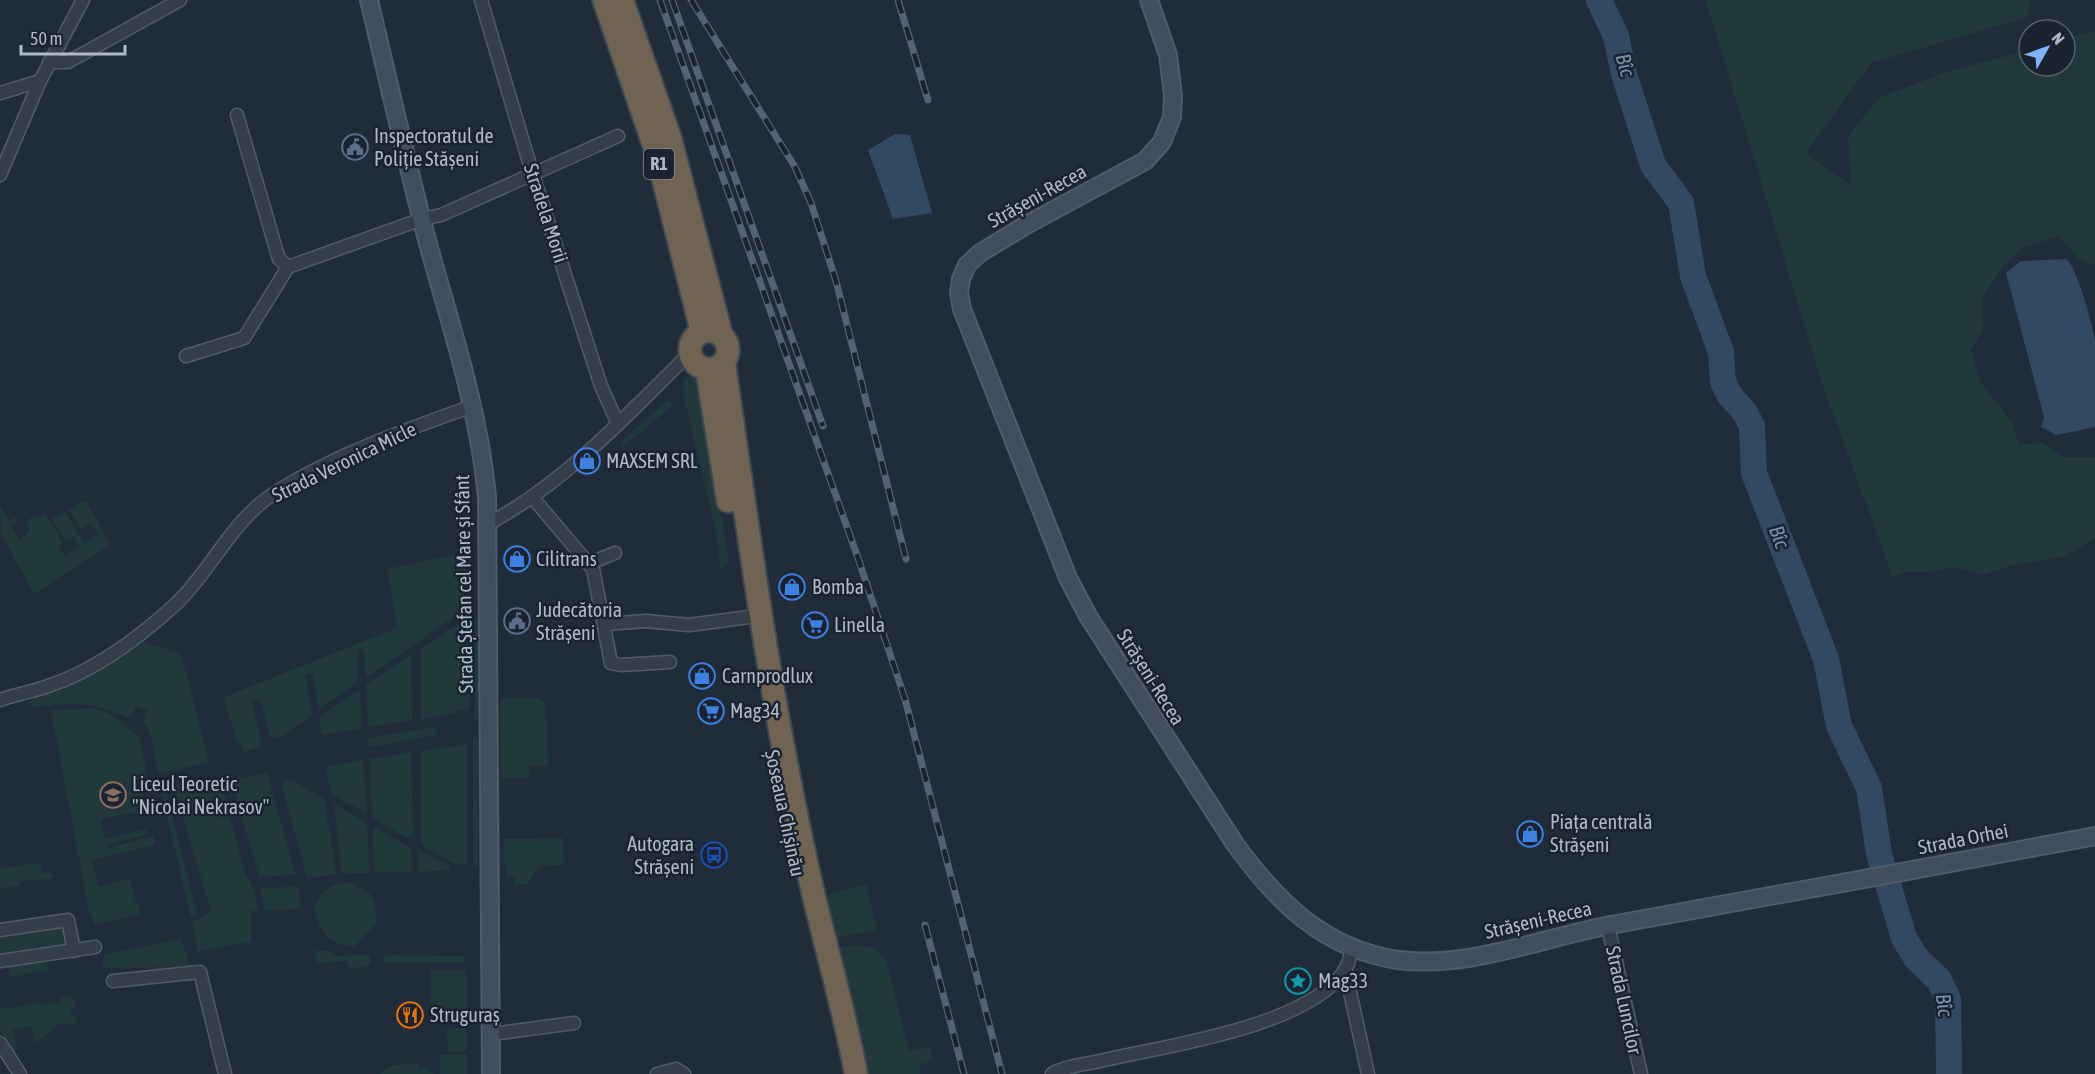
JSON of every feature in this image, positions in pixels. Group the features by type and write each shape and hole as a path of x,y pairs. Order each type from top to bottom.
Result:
{"highway":[{"name":"R1","path":"604,0 657,154 711,333"},
{"name":"R1","path":"622,0 670,138 708,285 711,333"},
{"path":"711,333 728,345 728,357 716,366 696,364 690,353 692,340 711,333"},
{"path":"716,366 775,707 806,863 847,1026 854,1074"},
{"name":"Șoseaua Chișinău","path":"716,366 748,617 796,868 837,1034 854,1074"}],"main road":[{"name":"Strada Ștefan cel Mare și Sfânt","path":"369,0 422,219 473,406 484,459 487,497 491,1074"},
{"name":"Strășeni-Recea","path":"1149,0 1168,55 1173,95 1172,117 1162,142 1145,161 1028,224 980,253 967,265 961,279 959,293 962,309 1068,578 1088,616 1160,732 1255,872 1288,908 1332,940 1352,948 1399,960 1434,963 1608,926 1839,883"},
{"name":"Strada Orhei","path":"1839,883 2095,836"}],"street":[{"path":"0,175 49,62 83,0"},
{"path":"49,62 68,62 180,0"},
{"name":"Stradela Morii","path":"481,0 532,172 601,386 618,424"},
{"path":"0,93 40,81"},
{"path":"237,115 279,259 288,267"},
{"path":"186,356 244,338 288,267 422,219 441,215 532,172 618,136"},
{"path":"486,525 532,497 618,424 690,353"},
{"name":"Strada Veronica Micle","path":"0,700 49,686 92,666 132,640 178,602 247,514 273,494 324,467 410,428 473,406"},
{"path":"532,497 588,564 596,577 611,663 621,665 670,662"},
{"path":"588,564 615,554"},
{"path":"605,624 646,621 689,625 748,617"},
{"path":"0,930 68,920 74,951"},
{"name":"Strada Luncilor","path":"1608,926 1641,1074"},
{"path":"0,961 95,947"},
{"path":"1352,948 1346,969 1368,1074"},
{"path":"1052,1073 1228,1031 1277,1016 1309,1002 1346,969"},
{"path":"113,981 200,972 225,1074"},
{"path":"492,1034 574,1023"},
{"path":"0,1043 3,1055 20,1074"},
{"path":"657,1074 676,1069 684,1074"}],"green space":[{"path":"1706,0 2029,0 2028,17 2017,18 2017,20 1871,63 1806,153 1851,186 1848,136 1879,98 1946,72 2017,53 2017,78 2077,78 2077,35 2095,31 2095,265 2079,259 2059,236 2024,247 2004,265 1982,298 1983,329 1971,350 1981,383 2012,422 2019,444 2043,443 2063,457 2095,457 2095,538 2066,556 2013,565 1984,575 1956,567 1930,572 1905,572 1893,577 1823,386"},
{"path":"689,377 698,381 728,557 728,563 720,569 718,540 684,396 683,379"},
{"path":"668,400 673,405 623,447 620,442"},
{"path":"86,500 110,545 34,594 1,533 0,505 9,521 17,517 18,520 11,525 19,540 30,530 26,521 36,515 38,518 45,513 63,543 58,546 65,556 80,546 73,537 66,541 52,519 65,512 84,543 99,534 95,527 92,528 89,524 81,529 69,510"},
{"path":"468,552 469,611 458,614 366,678 364,649 358,650 358,682 319,709 313,674 305,675 312,715 283,736 271,738 261,701 252,701 262,746 245,752 241,743 237,743 224,697 397,628 387,569"},
{"path":"469,617 469,711 458,710 457,713 423,719 421,717 421,649"},
{"path":"475,618 479,618 478,719 474,719"},
{"path":"144,642 181,654 209,762 158,774 151,735 143,721 147,710 136,706 132,716 128,718 91,705 59,704 31,707 29,702 44,693"},
{"path":"411,655 412,720 368,727 366,685"},
{"path":"357,691 360,692 362,729 322,735 319,718"},
{"path":"501,698 539,698 545,703 548,766 530,766 529,778 501,778"},
{"path":"94,708 111,714 136,735 139,735 147,775 139,777 146,805 142,806 143,811 101,819 104,839 146,829 147,834 107,845 108,848 153,836 156,845 92,860 98,886 129,879 140,914 95,925 89,911 51,710"},
{"path":"436,727 437,735 369,747 368,738"},
{"path":"478,736 478,865 473,867 473,740"},
{"path":"467,744 466,866 452,863 421,844 421,751"},
{"path":"411,752 413,837 408,838 372,818 370,759"},
{"path":"363,760 367,813 331,794 326,766"},
{"path":"267,773 294,875 259,877 233,785 236,779"},
{"path":"214,778 216,786 222,785 245,873 254,890 258,910 251,911 251,942 198,951 192,923 211,911 173,785"},
{"path":"291,779 324,799 336,872 334,875 307,878 281,782"},
{"path":"165,788 197,913 191,918 161,789"},
{"path":"334,804 367,823 369,873 342,874"},
{"path":"373,826 411,848 412,872 375,872"},
{"path":"563,838 564,865 539,866 528,884 515,885 515,877 507,877 507,864 503,864 504,839"},
{"path":"417,851 450,866 449,870 419,872"},
{"path":"40,863 42,873 49,872 55,879 20,881 20,886 0,889 0,868"},
{"path":"350,882 369,893 374,900 377,923 355,946 338,943 327,936 319,924 314,907 328,888"},
{"path":"866,884 877,930 837,937 824,896"},
{"path":"298,886 301,909 265,911 261,889"},
{"path":"62,925 66,947 0,956 0,936"},
{"path":"181,939 190,967 105,968 101,965 105,954"},
{"path":"857,945 875,948 886,959 909,1050 929,1047 932,1061 921,1064 920,1074 866,1074 838,947"},
{"path":"314,951 329,951 337,956 369,954 371,961 368,966 350,969 346,961 318,963"},
{"path":"386,955 464,956 465,963 382,963"},
{"path":"46,959 49,972 10,977 8,965"},
{"path":"430,970 466,970 466,1020 431,1019"},
{"path":"73,996 75,1009 70,1010 71,1017 76,1016 77,1023 59,1024 36,1043 31,1026 13,1030 17,1049 12,1050 0,1029 0,1008 8,1007 9,1009 37,1002 39,1005 61,1002 61,997"},
{"path":"447,1028 466,1028 467,1051 448,1052"},
{"path":"466,1054 467,1074 440,1074 440,1055"},
{"path":"418,1064 419,1068 425,1068 434,1074 380,1074 393,1065"}],"water":[{"path":"895,134 910,135 932,213 893,219 868,150"},
{"path":"2067,259 2080,286 2095,342 2095,427 2057,435 2041,427 2044,417 2006,273 2021,261"}],"waterway":[{"name":"Bîc","path":"1599,0 1616,36 1624,74 1653,165 1681,203 1693,276 1721,352 1723,382 1730,396 1744,411 1752,426 1754,473 1826,659 1839,726 1869,788 1879,854 1904,938 1916,958 1939,980 1948,999 1949,1074"}],"railway":[{"path":"660,0 858,558 905,699 1002,1074"},
{"path":"672,0 823,426"},
{"path":"691,0 795,167 811,203 836,281 906,559"},
{"path":"898,0 928,100"},
{"path":"925,925 964,1074"}],"place":[{"name":"Inspectoratul de Poliție Stășeni","path":"355,147"},
{"name":"MAXSEM SRL","path":"587,461"},
{"name":"Cilitrans","path":"517,559"},
{"name":"Bomba","path":"792,587"},
{"name":"Judecătoria Strășeni","path":"517,621"},
{"name":"Linella","path":"815,625"},
{"name":"Carnprodlux","path":"702,676"},
{"name":"Mag34","path":"711,711"},
{"name":"Liceul Teoretic \"Nicolai Nekrasov\"","path":"113,795"},
{"name":"Piața centrală Strășeni","path":"1530,834"},
{"name":"Autogara Strășeni","path":"714,855"},
{"name":"Mag33","path":"1298,981"},
{"name":"Struguraș","path":"410,1015"}]}
